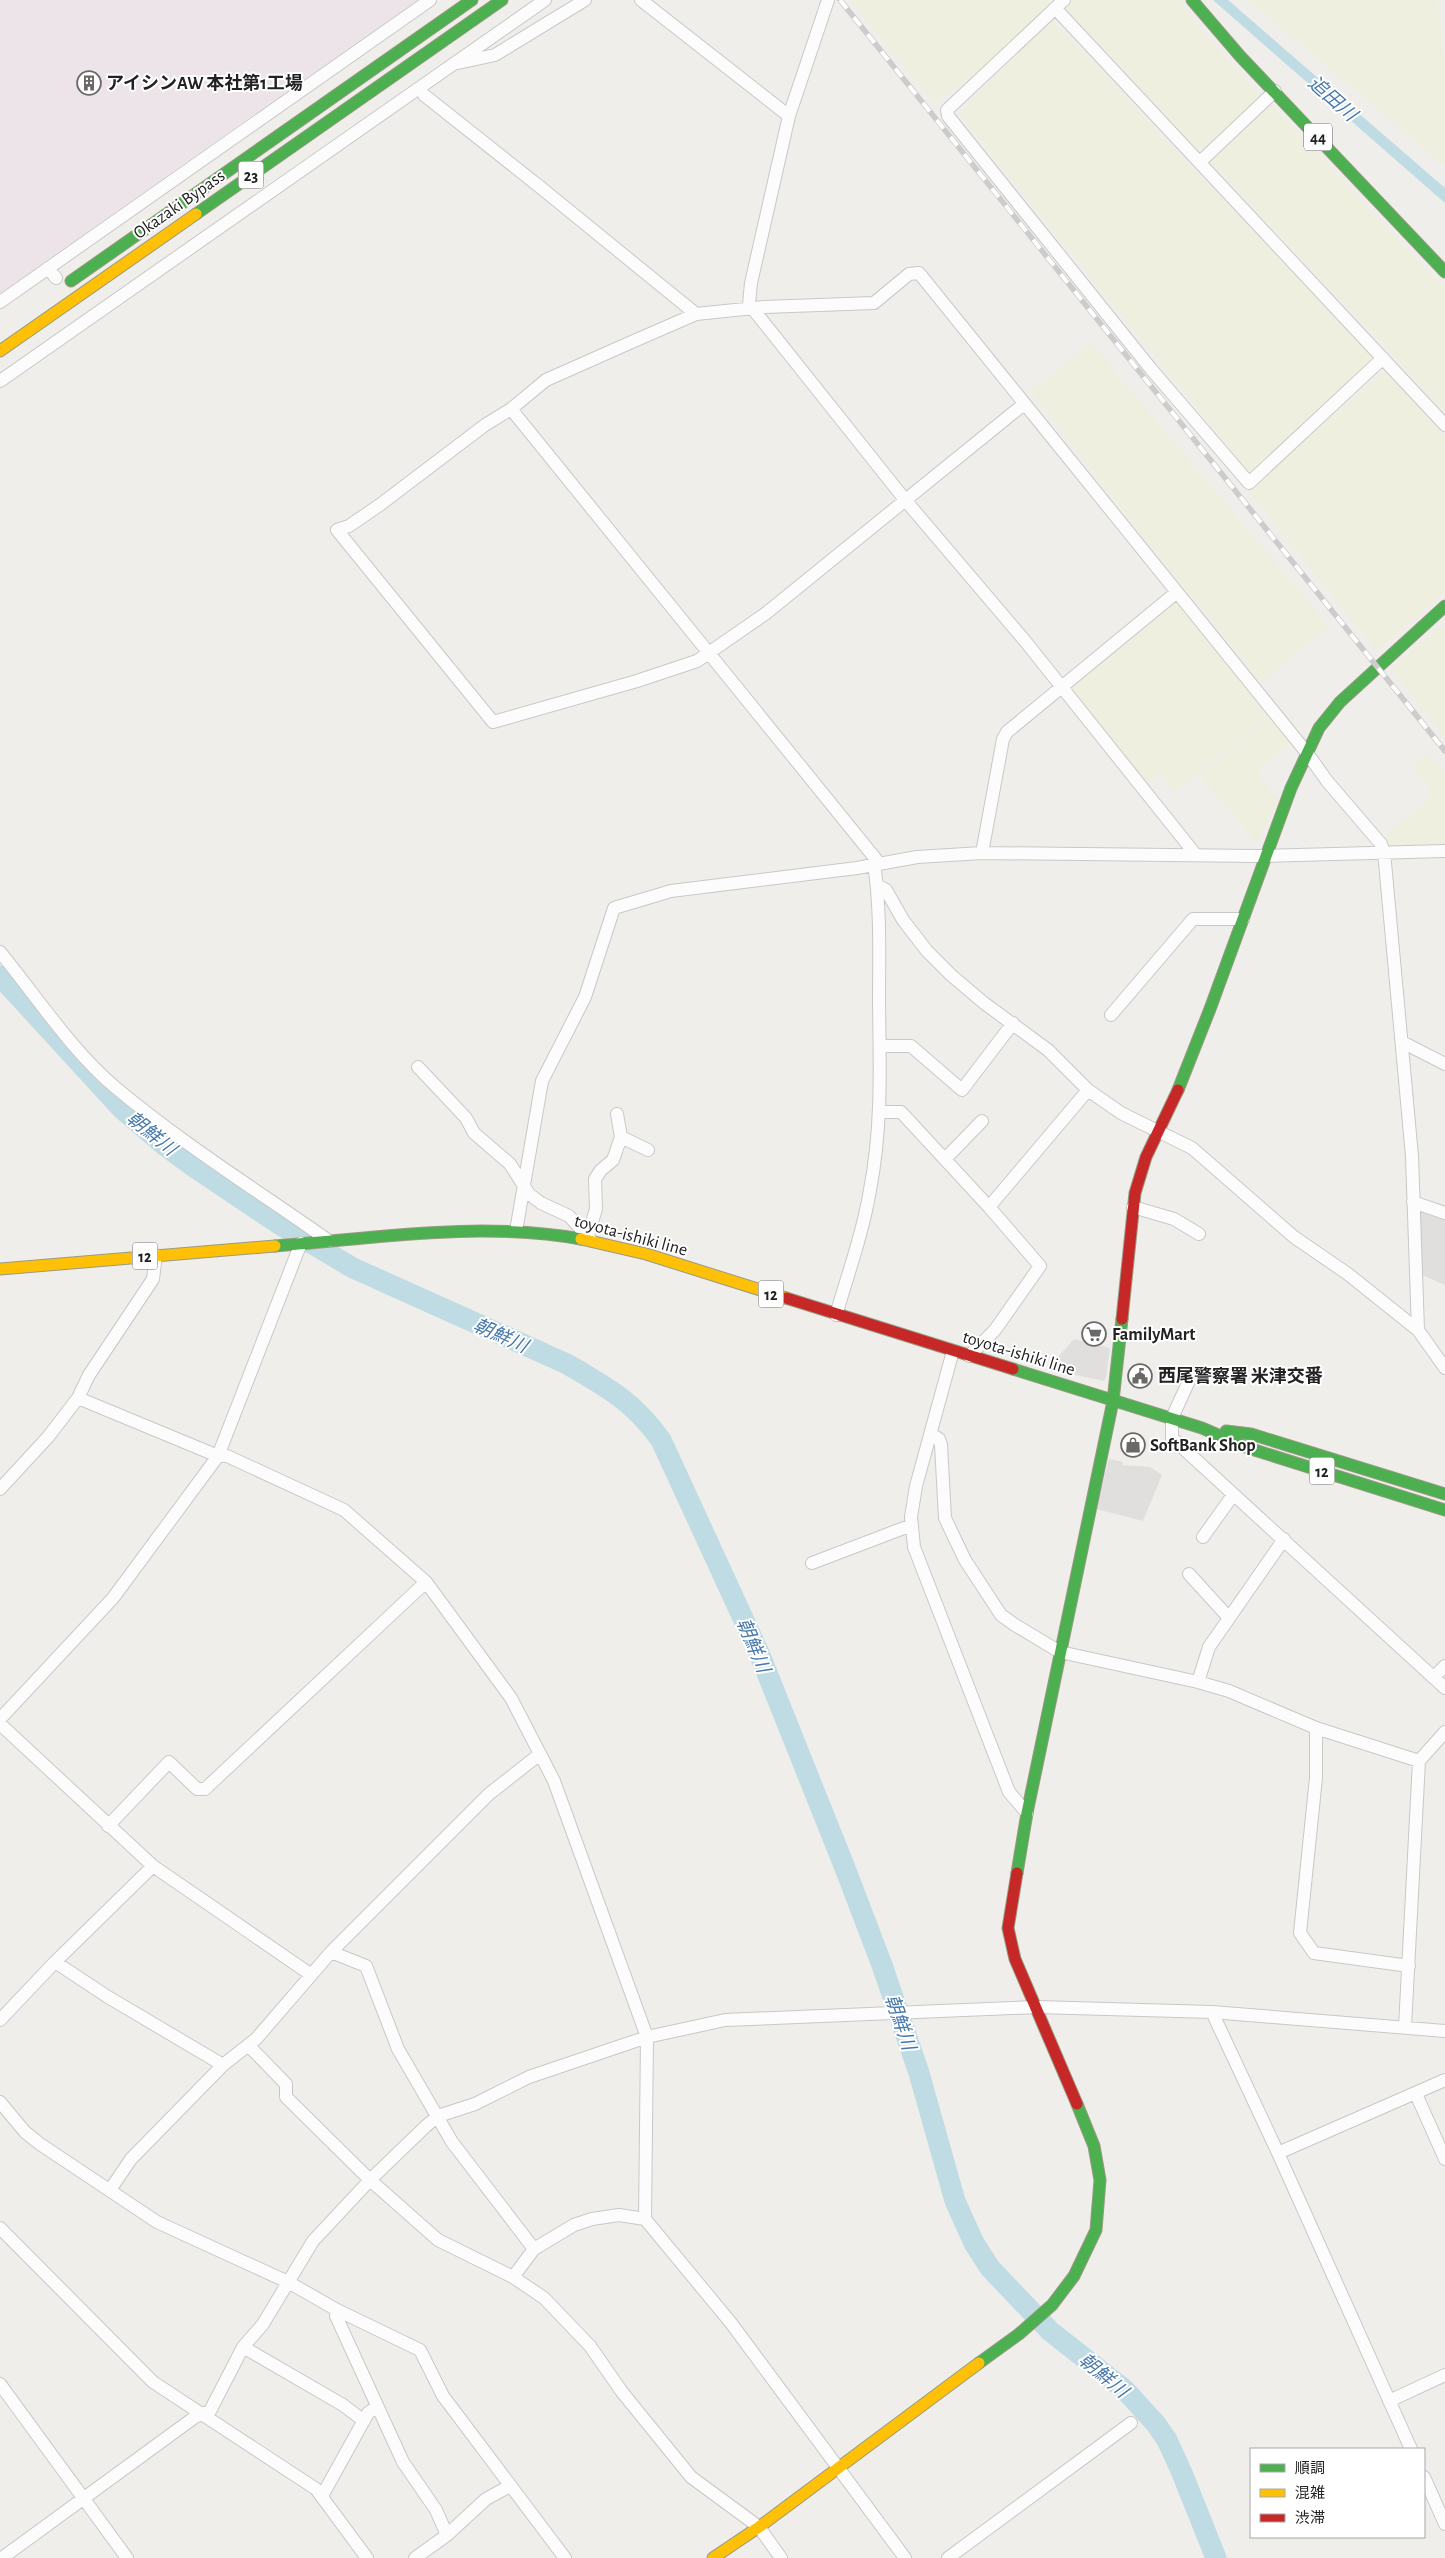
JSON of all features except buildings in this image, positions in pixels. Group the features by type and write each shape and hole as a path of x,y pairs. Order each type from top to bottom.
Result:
{"main road":[{"name":"Okazaki Bypass","path":"54,279 472,0"},
{"name":"44","path":"1192,0 1240,56 1445,272"},
{"name":"Okazaki Bypass","path":"0,351 429,52 507,3"},
{"path":"713,2558 759,2527 1019,2334 1052,2305 1074,2276 1096,2230 1100,2180 1094,2146 1037,2006 1014,1959 1008,1928 1027,1813 1113,1401 1133,1207 1141,1170 1188,1066 1291,788 1320,728 1340,702 1442,614"},
{"name":"toyota-ishiki line","path":"0,1269 458,1230 516,1231 590,1238 1172,1418 1202,1428 1248,1448 1445,1510"},
{"name":"toyota-ishiki line","path":"1202,1428 1251,1434 1445,1494"}],"street":[{"path":"0,302 54,279 338,71 430,0"},
{"path":"0,382 368,114 454,64 545,0"},
{"path":"454,64 495,55 585,0"},
{"path":"641,0 789,116"},
{"path":"828,0 789,116 751,283 749,302 751,308 906,501 1025,641 1060,688 1196,855"},
{"path":"1383,358 1249,483 1151,369 948,116 947,110 1060,4 1200,162 1383,358 1445,425"},
{"path":"1200,162 1275,92"},
{"path":"424,96 540,186 696,314"},
{"path":"1024,404 765,614 707,654 684,666 637,681 493,722 337,530 350,526 381,504 485,425 511,409 546,380 696,314 751,308 874,303 909,274 919,273 1307,753 1327,781 1381,844 1384,852 1410,1136 1418,1330"},
{"path":"76,307 86,321"},
{"path":"511,409 877,863 880,1112 870,1193 836,1315"},
{"path":"982,853 1003,739 1007,732 1177,592"},
{"path":"516,1231 522,1186 542,1081 585,997 614,908 671,891 917,857 982,853 1267,855 1445,851"},
{"path":"877,885 886,890 903,920 927,951 984,1003 1048,1050 1088,1090 1121,1112 1192,1148 1294,1237 1348,1274 1418,1330 1445,1368"},
{"path":"1111,1015 1193,918 1243,919"},
{"path":"0,952 66,1034 116,1087 202,1153 327,1242"},
{"path":"880,1046 911,1046 962,1090 1013,1023"},
{"path":"1402,1042 1445,1064"},
{"path":"418,1067 466,1118 474,1133 510,1164 522,1186 529,1194 541,1203 569,1216 590,1238"},
{"path":"989,1207 1088,1090"},
{"path":"880,1112 901,1112 989,1207 1040,1266 995,1330 969,1356"},
{"path":"590,1238 596,1209 595,1179 601,1170 613,1160 621,1137 617,1114"},
{"path":"945,1159 982,1121"},
{"path":"621,1137 648,1150"},
{"path":"1413,1202 1445,1214"},
{"path":"1133,1207 1174,1219 1200,1234"},
{"path":"0,1719 113,1598 218,1456 296,1244"},
{"path":"0,1489 48,1437 78,1398 89,1375 153,1279 156,1255"},
{"path":"953,1351 916,1486 912,1525 914,1547 1009,1792 1027,1813"},
{"path":"1193,1372 1172,1418 1172,1438 1445,1688"},
{"path":"78,1398 218,1456 227,1456 344,1510 426,1582 511,1698 554,1781 647,2037 644,2219 731,2323 905,2558"},
{"path":"931,1434 939,1439 941,1445 945,1518 965,1560 1001,1615 1060,1652 1198,1682 1229,1691 1316,1728 1419,1761"},
{"path":"1203,1537 1233,1495"},
{"path":"812,1563 912,1525"},
{"path":"1198,1682 1209,1646 1284,1539"},
{"path":"1189,1574 1228,1618"},
{"path":"108,1826 169,1762 197,1789 205,1789 426,1582"},
{"path":"1434,1677 1445,1666"},
{"path":"0,1724 153,1866 310,1974"},
{"path":"1316,1728 1316,1778 1300,1932 1314,1953 1409,1966"},
{"path":"1406,2027 1419,1761 1445,1732"},
{"path":"110,2190 131,2159 223,2065 248,2045 331,1952 489,1794 540,1754"},
{"path":"0,2020 55,1962 153,1866"},
{"path":"331,1952 366,1966 398,2049 452,2142 534,2249"},
{"path":"55,1962 108,1997 223,2065"},
{"path":"2,2558 200,2415 210,2411 243,2347 264,2324 313,2241 370,2180 438,2116 476,2104 529,2077 647,2037 725,2020 1037,2006 1212,2012 1445,2031"},
{"path":"1212,2012 1278,2153 1411,2448"},
{"path":"248,2045 286,2084 286,2097 370,2180 438,2240 513,2277 544,2298 590,2346 622,2392 692,2477 759,2527 781,2558"},
{"path":"1278,2153 1445,2080"},
{"path":"1416,2094 1445,2159"},
{"path":"0,2102 25,2132 40,2144 157,2222 288,2282 337,2310 423,2353 443,2396 565,2558"},
{"path":"513,2277 534,2249 558,2233 592,2219 619,2215 644,2219"},
{"path":"0,2228 153,2382 200,2415 316,2489 367,2558"},
{"path":"337,2310 336,2316 376,2407 403,2462 436,2510 447,2535"},
{"path":"243,2347 343,2405 364,2421"},
{"path":"1389,2400 1445,2375"},
{"path":"0,2384 127,2558"},
{"path":"322,2496 371,2409 376,2407"},
{"path":"948,2558 1131,2423"},
{"path":"1425,2480 1445,2524"},
{"path":"415,2558 447,2535 486,2499 510,2486"}],"shaded area":[{"path":"0,0 417,0 0,293"},
{"path":"1417,1209 1445,1219 1445,1285 1420,1274"},
{"path":"1074,1339 1110,1348 1104,1381 1052,1370 1050,1366"},
{"path":"1109,1459 1123,1462 1122,1465 1150,1467 1162,1475 1143,1521 1096,1509"}],"green space":[{"path":"850,0 1054,0 976,74 933,102"},
{"path":"1075,0 1180,0 1199,28 1261,97 1199,151 1066,8"},
{"path":"1248,0 1438,0 1445,61 1445,166"},
{"path":"1052,20 1373,358 1249,472 958,113"},
{"path":"1272,105 1445,289 1445,411 1210,161"},
{"path":"1091,343 1328,626 1262,683 1137,529 1031,391"},
{"path":"1384,371 1445,435 1445,592 1377,651 1248,491"},
{"path":"1176,603 1268,715 1175,792 1159,774 1143,785 1069,691"},
{"path":"1441,624 1445,629 1445,737 1392,669"},
{"path":"1269,716 1290,742 1258,773 1279,801 1257,843 1200,775"},
{"path":"1426,753 1445,770 1445,845 1391,848 1383,838 1433,794 1411,766"}],"water":[{"name":"追田川","path":"1213,0 1228,0 1445,188 1445,203"}],"waterway":[{"name":"朝鮮川","path":"0,976 121,1108 164,1145 194,1167 279,1224 353,1268 567,1364 595,1380 630,1405 641,1415 661,1440 759,1653 845,1868 882,1965 919,2073 955,2201 974,2243 990,2268 1050,2331 1125,2390 1156,2424 1167,2440 1182,2473 1216,2558"}],"railway":[{"path":"840,0 1445,751"}],"traffic: fast":[{"path":"71,281 472,0"},
{"path":"196,214 502,0"},
{"path":"1192,0 1240,56 1445,272"},
{"path":"1178,1090 1210,1009 1291,788 1319,728 1340,702 1445,606"},
{"path":"275,1246 466,1231 505,1231 581,1239"},
{"path":"1017,1873 1027,1813 1113,1401 1122,1319"},
{"path":"1013,1369 1202,1428 1248,1448 1445,1510"},
{"path":"1226,1431 1251,1434 1445,1494"},
{"path":"979,2363 1019,2334 1052,2305 1074,2276 1096,2230 1100,2180 1094,2146 1077,2104"}],"traffic: slow":[{"path":"0,351 196,214"},
{"path":"581,1239 646,1254 786,1298"},
{"path":"0,1269 275,1246"},
{"path":"713,2558 759,2527 979,2363"}],"traffic: jam":[{"path":"1122,1319 1135,1193 1146,1157 1178,1090"},
{"path":"786,1298 1013,1369"},
{"path":"1017,1873 1008,1928 1015,1959 1077,2104"}],"place":[{"name":"アイシンAW 本社第1工場","path":"89,83"},
{"name":"FamilyMart","path":"1094,1334"},
{"name":"西尾警察署 米津交番","path":"1140,1376"},
{"name":"SoftBank Shop","path":"1133,1445"}]}
